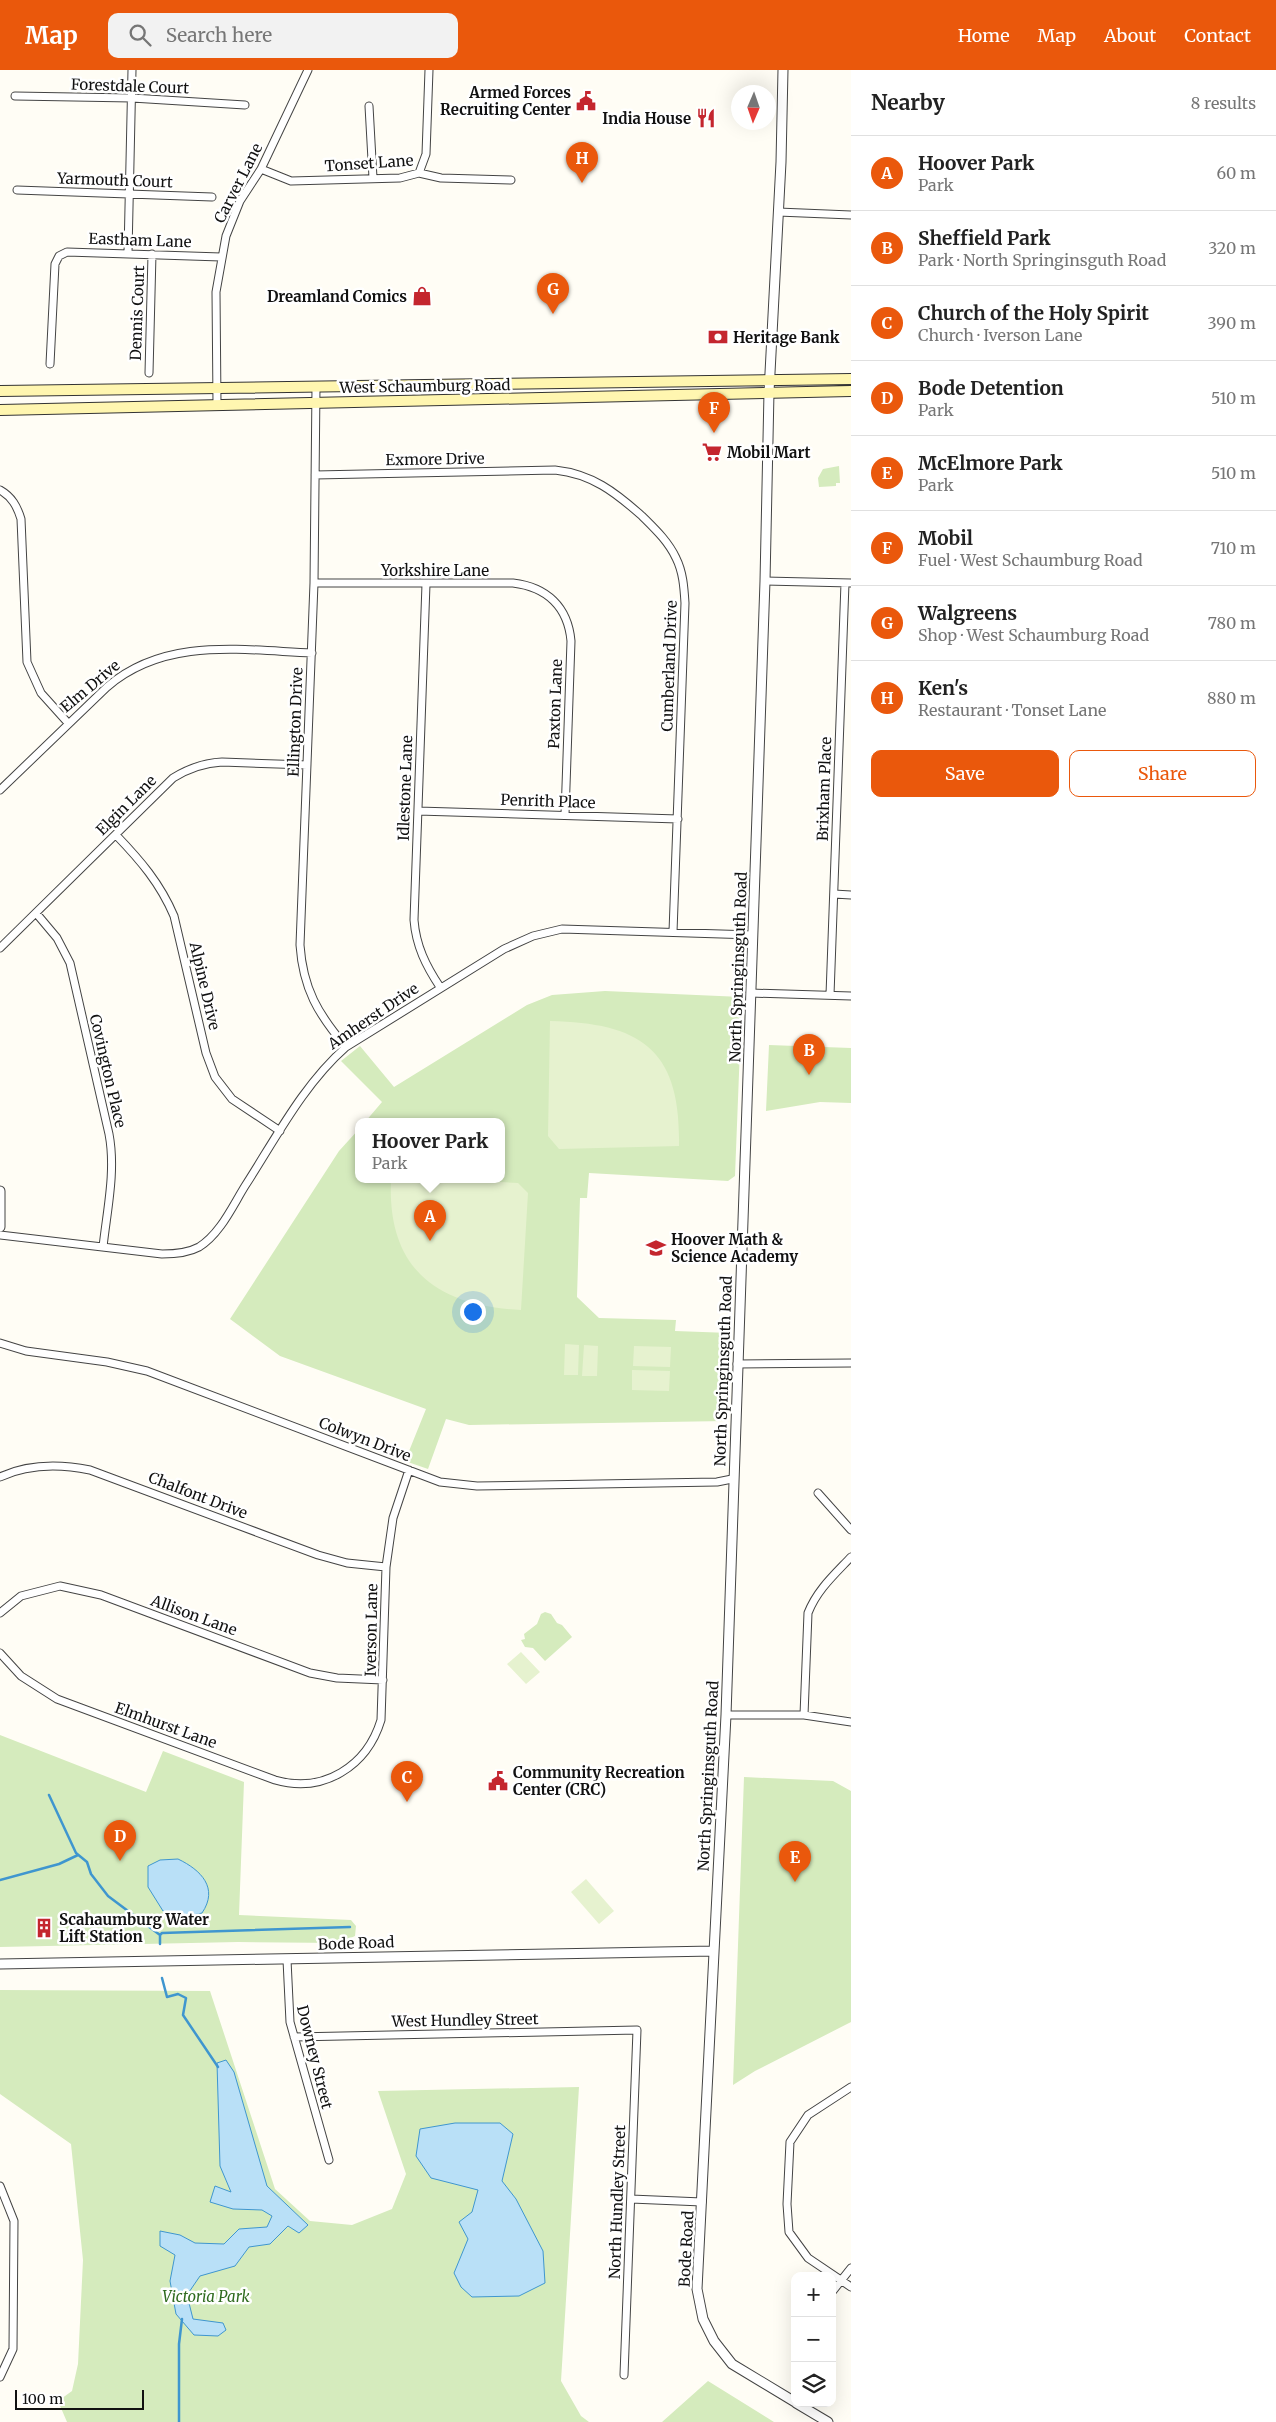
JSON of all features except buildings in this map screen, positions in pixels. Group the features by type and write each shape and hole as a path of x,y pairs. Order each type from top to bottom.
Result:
{"main road":[{"name":"West Schaumburg Road","path":"0,391 851,379"},
{"name":"West Schaumburg Road","path":"0,410 851,391"}],"street":[{"path":"128,253 132,70"},
{"name":"Carver Lane","path":"217,404 215,319 221,257 226,236 240,202 261,169 308,70"},
{"path":"419,173 426,154 428,70"},
{"name":"North Springinsguth Road","path":"702,2202 726,1715 732,1479 752,993 769,392 783,70"},
{"name":"Forestdale Court","path":"15,96 132,98 244,104"},
{"path":"368,106 373,178"},
{"name":"Tonset Lane","path":"261,169 291,181 400,178 419,173 441,178 511,180"},
{"name":"Yarmouth Court","path":"17,190 212,197"},
{"path":"778,212 851,215"},
{"name":"Eastham Lane","path":"50,364 55,264 59,256 67,252 221,257"},
{"name":"Dennis Court","path":"149,373 152,254"},
{"name":"Ellington Drive","path":"316,386 314,583 300,936 301,961 304,979 317,1010 346,1047"},
{"name":"Exmore Drive","path":"315,475 555,470"},
{"name":"Cumberland Drive","path":"555,470 573,472 590,478 619,495 660,533 669,546 680,569 685,603 673,932"},
{"path":"0,490 8,495 17,506 23,533 27,662 41,693 68,723"},
{"path":"765,581 848,583"},
{"name":"Yorkshire Lane","path":"314,583 513,583 528,585 542,590 552,598"},
{"name":"Brixham Place","path":"830,995 848,583"},
{"name":"Idlestone Lane","path":"426,584 415,934 423,960 440,987"},
{"name":"Paxton Lane","path":"552,598 567,618 571,641 565,815"},
{"name":"Elm Drive","path":"0,790 118,677 160,657 211,649 312,653"},
{"name":"Elgin Lane","path":"0,948 173,778 197,766 222,762 307,765"},
{"name":"Penrith Place","path":"418,811 678,819"},
{"name":"Alpine Drive","path":"116,835 153,876 174,916 206,1053 215,1077 232,1099 280,1130"},
{"path":"834,894 851,895"},
{"name":"Covington Place","path":"36,913 57,938 70,963 109,1134 112,1149 111,1175 103,1247"},
{"name":"Amherst Drive","path":"0,1234 162,1254 176,1254 198,1247 219,1228 310,1085 346,1047 440,987 518,941 546,932 580,929 753,934"},
{"path":"752,993 851,996"},
{"path":"0,1191 0,1227"},
{"name":"Colwyn Drive","path":"0,1343 26,1351 114,1363 147,1372 440,1482 477,1486 717,1482 732,1479"},
{"path":"738,1364 851,1363"},
{"name":"Chalfont Drive","path":"0,1477 20,1470 43,1466 90,1470 318,1555 347,1563 386,1567"},
{"name":"Iverson Lane","path":"337,1775 356,1764 372,1743 382,1713 386,1567 392,1518 409,1470"},
{"path":"818,1493 851,1530"},
{"path":"804,1715 808,1614 813,1599 823,1585 851,1557"},
{"name":"Allison Lane","path":"0,1613 21,1596 60,1586 101,1595 310,1672 337,1678 383,1680"},
{"name":"Elmhurst Lane","path":"0,1653 21,1676 57,1700 275,1780 304,1784 327,1780 337,1775"},
{"path":"726,1715 804,1715 851,1722"},
{"name":"Bode Road","path":"0,1964 714,1951"},
{"name":"Downey Street","path":"287,1960 287,1997 294,2037 329,2160"},
{"name":"West Hundley Street","path":"294,2037 637,2030"},
{"name":"North Hundley Street","path":"624,2374 637,2030"},
{"path":"851,2087 808,2115 790,2142 787,2204 789,2232 808,2258 851,2287"},
{"path":"0,2186 14,2221 13,2349 0,2378"},
{"path":"631,2199 702,2202"},
{"name":"Bode Road","path":"702,2202 697,2289 703,2319 714,2341 732,2364 791,2400"},
{"path":"836,2287 851,2268"},
{"name":"Bode Road","path":"803,2407 828,2422"}],"green space":[{"path":"839,466 840,483 836,483 836,486 819,487 818,478 823,469"},
{"path":"605,991 742,997 735,1176 728,1181 589,1173 587,1198 580,1198 577,1297 599,1318 676,1320 675,1331 730,1333 726,1421 469,1425 446,1419 428,1469 405,1461 426,1409 280,1356 230,1319 339,1151 355,1133 355,1183 505,1183 505,1118 368,1118 382,1102 341,1061 360,1046 394,1087 527,1005 552,995"},
{"path":"550,1021 582,1023 609,1028 632,1036 650,1048 663,1065 673,1086 678,1113 679,1146 559,1149 548,1136"},
{"path":"769,1045 851,1048 851,1103 820,1102 766,1111"},
{"path":"391,1183 518,1183 528,1193 521,1310 491,1307 465,1301 442,1291 423,1277 408,1259 398,1237 392,1211"},
{"path":"565,1344 579,1345 578,1375 564,1375"},
{"path":"584,1345 598,1346 597,1376 582,1376"},
{"path":"634,1346 671,1347 670,1367 633,1366"},
{"path":"632,1370 670,1371 669,1391 632,1390"},
{"path":"545,1612 551,1614 557,1623 562,1625 572,1637 545,1661 533,1648 525,1647 521,1640 525,1639 524,1634 537,1624 541,1614"},
{"path":"521,1652 540,1672 526,1684 507,1664"},
{"path":"0,1735 146,1792 163,1751 244,1782 239,1915 351,1920 356,1926 355,1936 340,1943 238,1942 0,1947"},
{"path":"744,1777 833,1781 851,1791 851,2022 755,2071 733,2085"},
{"path":"586,1879 614,1911 599,1924 571,1892"},
{"name":"Victoria Park","path":"0,1990 210,1991 275,2189 310,2221 352,2225 392,2209 406,2174 378,2091 579,2087 561,2381 581,2416 589,2422 67,2422 58,2401 72,2391 78,2364 83,2260 71,2144 0,2094"},
{"path":"708,2381 774,2422 662,2422"}],"water":[{"path":"178,1859 194,1869 205,1881 209,1896 202,1913 180,1918 163,1911 148,1887 148,1866 160,1860"},
{"path":"226,2060 234,2072 267,2186 308,2225 299,2233 288,2226 270,2244 249,2247 235,2266 200,2276 187,2295 193,2319 223,2323 226,2330 218,2336 194,2335 176,2314 170,2281 175,2255 160,2246 160,2231 180,2235 195,2243 224,2244 239,2229 267,2227 272,2216 262,2210 233,2209 210,2202 215,2186 231,2192 220,2166 217,2063"},
{"path":"455,2123 500,2123 513,2134 502,2181 516,2199 543,2251 545,2283 519,2296 472,2297 461,2287 454,2273 468,2239 459,2222 472,2212 478,2190 431,2178 416,2156 420,2129"}],"waterway":[{"path":"49,1795 76,1853 87,1862 91,1874 108,1896 160,1935"},
{"path":"0,1880 59,1864 78,1855"},
{"path":"160,1944 160,1935 162,1933 350,1927"},
{"path":"162,1978 167,1997 178,1994 186,1998 183,2015 218,2067"},
{"path":"179,2422 179,2344 182,2319"}],"place":[{"name":"Armed Forces Recruiting Center","path":"586,101"},
{"name":"India House","path":"706,118"},
{"name":"Ken's","path":"582,183"},
{"name":"Dreamland Comics","path":"422,296"},
{"name":"Walgreens","path":"553,314"},
{"name":"Heritage Bank","path":"718,337"},
{"name":"Mobil","path":"714,433"},
{"name":"Mobil Mart","path":"712,452"},
{"name":"Sheffield Park","path":"809,1075"},
{"name":"Hoover Park","path":"430,1241"},
{"name":"Hoover Math & Science Academy","path":"656,1248"},
{"name":"Community Recreation Center (CRC)","path":"498,1781"},
{"name":"Church of the Holy Spirit","path":"407,1802"},
{"name":"Bode Detention","path":"120,1861"},
{"name":"McElmore Park","path":"795,1882"},
{"name":"Scahaumburg Water Lift Station","path":"44,1928"}]}
